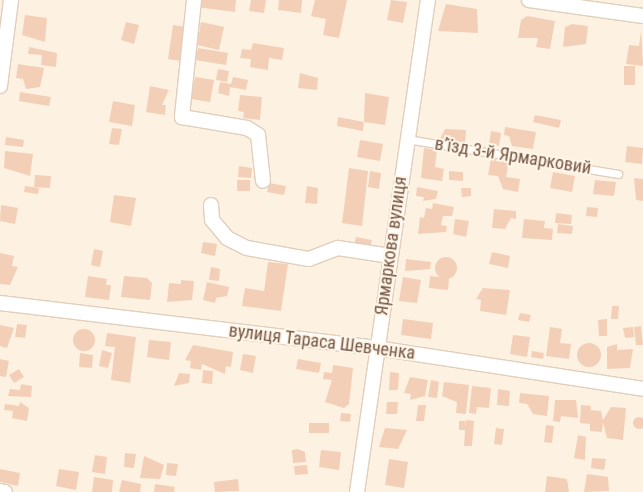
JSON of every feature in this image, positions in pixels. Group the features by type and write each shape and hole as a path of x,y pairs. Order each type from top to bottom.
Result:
{"street":[{"path":"0,86 11,0"},
{"path":"194,0 182,117 247,128 258,135 263,181"},
{"name":"Ярмаркова вулиця","path":"357,492 376,348 428,0"},
{"path":"529,0 643,16"},
{"path":"211,205 212,220 226,238 247,248 308,259 338,248 390,256"},
{"name":"вулиця Тараса Шевченка","path":"0,302 376,348 643,389"},
{"path":"0,491 5,492"}],"lane":[{"name":"в’їзд 3-й Ярмарковий","path":"407,139 618,174"}],"building":[{"path":"197,0 236,0 235,12 196,7"},
{"path":"251,0 266,0 264,13 249,11"},
{"path":"279,0 302,0 301,13 278,10"},
{"path":"315,0 347,0 339,38 323,35 326,19 311,16"},
{"path":"391,0 407,2 403,23 387,20"},
{"path":"446,4 477,9 478,33 438,31"},
{"path":"25,15 47,18 45,42 22,35"},
{"path":"527,16 555,21 550,49 536,47 538,38 518,38 521,20"},
{"path":"126,22 139,25 134,44 121,40"},
{"path":"201,22 224,27 219,50 197,45"},
{"path":"572,24 588,26 586,44 563,47 565,27"},
{"path":"173,25 187,27 181,61 168,59"},
{"path":"641,31 643,66 626,64 629,45 639,46"},
{"path":"253,43 284,48 282,60 269,58 268,70 250,67 251,59 240,58 242,49 251,50"},
{"path":"29,47 57,53 56,67 41,65 42,55 28,54"},
{"path":"198,48 228,53 226,65 195,60"},
{"path":"18,64 44,68 40,87 26,89 23,79 16,78"},
{"path":"624,66 635,66 635,85 624,85"},
{"path":"218,69 229,71 227,82 216,80"},
{"path":"300,73 318,78 317,90 298,88"},
{"path":"195,77 214,80 210,102 191,99"},
{"path":"233,77 248,80 246,90 230,87 229,96 218,93 220,82 231,84"},
{"path":"150,86 169,90 162,105 166,105 165,115 146,112"},
{"path":"20,92 51,97 49,106 19,101"},
{"path":"365,93 389,97 385,125 364,122"},
{"path":"240,95 262,97 260,120 243,118 244,112 238,111"},
{"path":"113,101 135,105 132,126 109,122"},
{"path":"535,115 561,120 559,128 533,122"},
{"path":"338,117 364,122 363,131 337,126"},
{"path":"505,127 536,132 533,149 512,146 509,136 504,135"},
{"path":"112,128 122,129 119,145 109,144"},
{"path":"445,129 466,130 465,143 439,141"},
{"path":"491,131 501,133 499,146 489,144"},
{"path":"6,137 24,140 23,147 5,145"},
{"path":"360,140 383,144 380,161 357,157"},
{"path":"627,146 643,148 642,164 625,162"},
{"path":"424,148 437,150 435,167 444,169 442,181 421,178"},
{"path":"5,151 33,154 30,176 4,168"},
{"path":"491,158 509,161 506,177 520,179 518,192 503,189 498,176 488,175"},
{"path":"239,166 252,168 251,178 238,177"},
{"path":"349,168 368,171 362,226 342,223"},
{"path":"370,171 381,173 379,189 368,187"},
{"path":"449,171 463,172 463,181 449,180"},
{"path":"553,172 575,176 572,192 550,188"},
{"path":"35,175 51,176 50,188 34,187"},
{"path":"634,178 643,179 643,201 636,200"},
{"path":"237,180 250,180 250,191 237,191"},
{"path":"595,180 616,182 614,196 593,194"},
{"path":"269,183 286,186 284,195 267,192"},
{"path":"25,186 39,188 38,194 24,192"},
{"path":"307,186 318,188 317,204 305,203"},
{"path":"417,187 438,191 436,199 423,201 424,197 416,196"},
{"path":"461,188 471,188 471,196 462,197"},
{"path":"114,195 136,198 131,226 110,222"},
{"path":"433,203 454,207 452,216 443,216 441,225 447,226 446,232 418,234 420,217 424,218 426,208 432,209"},
{"path":"1,205 18,208 15,224 0,221"},
{"path":"587,207 598,208 597,217 586,216"},
{"path":"494,209 516,211 516,219 511,218 505,229 492,228"},
{"path":"556,213 572,215 571,224 555,223"},
{"path":"455,219 469,221 466,237 453,234"},
{"path":"524,219 545,221 544,228 553,229 552,240 522,238"},
{"path":"558,224 573,226 572,234 557,233"},
{"path":"356,237 372,240 370,248 354,245"},
{"path":"203,242 217,244 215,256 201,253"},
{"path":"94,249 103,251 100,267 91,265"},
{"path":"492,252 510,256 508,268 489,264"},
{"path":"0,253 14,256 12,266 18,267 10,285 0,284"},
{"path":"446,257 454,260 457,268 454,276 446,279 438,276 435,268 438,260"},
{"path":"406,259 431,262 430,269 405,271"},
{"path":"268,262 288,264 281,311 242,306 245,288 264,291"},
{"path":"211,267 220,269 219,281 209,280"},
{"path":"88,276 107,279 106,285 111,285 109,300 85,297"},
{"path":"124,276 147,278 152,283 150,300 121,297"},
{"path":"430,276 449,278 448,290 429,288"},
{"path":"403,277 421,280 417,303 399,301"},
{"path":"181,280 194,281 192,300 167,302 169,283 181,284"},
{"path":"207,282 229,287 227,296 216,298 215,303 203,300"},
{"path":"483,288 510,290 506,315 480,311 481,300 476,299"},
{"path":"612,306 619,306 618,319 611,319"},
{"path":"520,313 531,315 529,322 518,320"},
{"path":"403,319 433,323 431,339 401,335"},
{"path":"607,319 607,336 599,336 598,320"},
{"path":"17,324 27,325 25,338 15,337"},
{"path":"0,325 14,328 7,348 0,346"},
{"path":"641,326 643,345 636,345 634,327"},
{"path":"550,327 562,329 560,343 571,344 569,359 546,356"},
{"path":"633,327 634,337 625,338 623,328"},
{"path":"84,329 92,332 95,340 92,348 84,351 76,348 73,340 76,332"},
{"path":"107,333 136,337 130,383 111,380 115,347 105,346"},
{"path":"513,335 530,337 527,357 510,354"},
{"path":"149,340 171,342 169,360 147,357"},
{"path":"589,343 597,347 601,355 597,363 589,367 581,363 577,355 581,347"},
{"path":"617,344 617,350 633,349 630,368 607,369 607,347"},
{"path":"193,345 233,352 231,367 226,366 225,374 202,364 201,370 190,368 191,361 185,360"},
{"path":"102,350 112,353 108,368 99,366"},
{"path":"532,351 544,353 543,359 531,357"},
{"path":"80,353 93,355 92,368 79,367"},
{"path":"243,354 256,356 253,373 240,370"},
{"path":"0,359 9,361 6,377 0,376"},
{"path":"298,359 321,363 319,373 296,369"},
{"path":"333,365 353,368 349,404 344,408 325,402 332,380 323,379 324,372 332,373"},
{"path":"19,369 24,377 14,383 9,375"},
{"path":"203,370 213,371 212,384 202,383"},
{"path":"390,372 399,373 398,390 389,390"},
{"path":"179,373 190,374 189,383 174,386"},
{"path":"410,377 428,380 425,396 410,400 411,394 404,393"},
{"path":"431,380 439,382 437,398 428,397"},
{"path":"444,382 469,385 466,414 456,413 457,402 442,396"},
{"path":"21,384 32,386 31,397 8,396 10,389 20,390"},
{"path":"472,386 491,388 489,408 477,407 476,414 469,413"},
{"path":"498,389 510,391 509,406 497,405"},
{"path":"520,393 549,396 547,416 533,414 527,404 519,403"},
{"path":"555,400 576,400 578,418 561,416 560,422 553,421"},
{"path":"20,402 29,408 27,421 12,418 13,411 4,410 5,404 19,406"},
{"path":"387,402 398,402 397,414 386,414"},
{"path":"418,405 426,405 424,421 416,421"},
{"path":"581,405 591,406 590,418 591,410 601,411 603,420 611,407 626,408 623,440 607,438 603,422 602,432 590,431 590,424 580,423"},
{"path":"341,413 351,414 350,422 340,421"},
{"path":"637,417 641,417 645,423 641,429 637,429 633,425 633,421"},
{"path":"466,420 474,421 472,446 464,446 465,430 459,430 459,421 465,421 465,427"},
{"path":"309,423 329,423 329,433 309,433"},
{"path":"546,425 554,426 552,443 544,442"},
{"path":"385,428 407,430 398,449 379,447"},
{"path":"496,428 504,429 502,445 494,444"},
{"path":"578,435 586,437 585,460 574,458"},
{"path":"298,449 305,452 306,462 293,463 292,450"},
{"path":"321,450 341,452 339,470 319,467"},
{"path":"125,453 136,454 134,468 124,467"},
{"path":"95,455 107,457 105,474 92,472"},
{"path":"144,456 164,465 160,479 140,478"},
{"path":"592,458 606,459 604,470 591,468"},
{"path":"389,459 408,462 404,488 385,485"},
{"path":"167,463 178,464 176,476 166,475"},
{"path":"307,465 308,474 295,475 294,466"},
{"path":"0,469 20,473 18,486 0,482"},
{"path":"59,469 79,472 76,490 56,486"},
{"path":"587,474 608,477 609,491 584,492"},
{"path":"547,476 567,479 569,492 545,492"},
{"path":"94,477 113,480 112,492 92,492"},
{"path":"238,479 239,491 215,492 214,482"},
{"path":"122,480 141,484 140,492 119,492"},
{"path":"155,484 175,487 174,492 154,492"}]}
